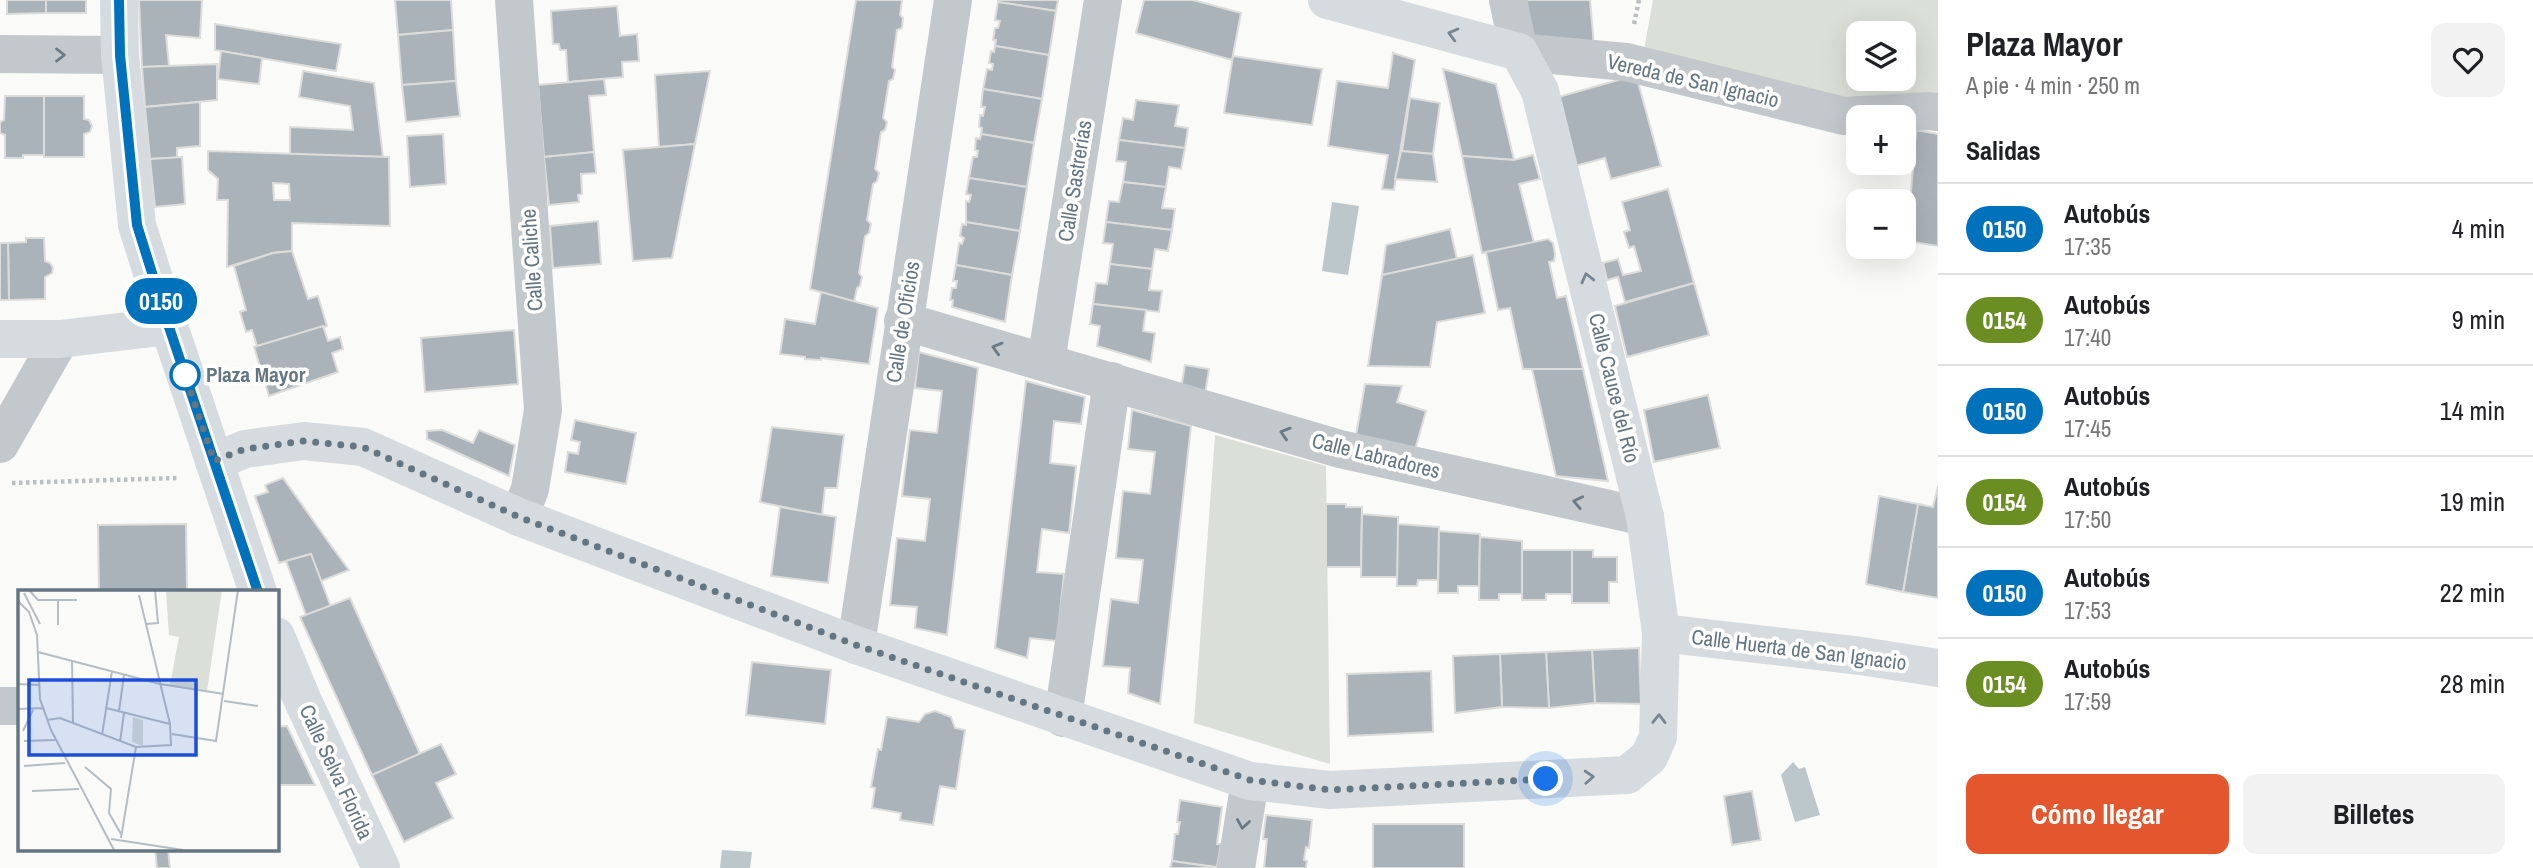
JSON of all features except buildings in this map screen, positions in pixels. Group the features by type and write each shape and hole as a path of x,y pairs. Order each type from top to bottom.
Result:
{"street":[{"path":"119,0 120,55 137,225 169,327 198,469 257,590"},
{"name":"Calle Caliche","path":"514,0 543,410 530,489 519,517"},
{"name":"Calle de Oficios","path":"856,645 953,0"},
{"name":"Calle Sastrerías","path":"1046,362 1103,0"},
{"name":"Vereda de San Ignacio","path":"1327,0 1371,6 1519,52 1626,62 1844,116 1933,112"},
{"name":"Calle Cauce del Río","path":"1250,780 1330,790 1628,775 1649,757 1658,737 1661,634 1645,517 1540,91 1519,52 1508,0"},
{"path":"0,54 120,55"},
{"name":"Calle Labradores","path":"903,321 1340,449 1645,517"},
{"path":"0,339 60,339 169,327"},
{"path":"0,444 60,339"},
{"path":"1063,718 1112,381"},
{"path":"198,469 245,449 304,441 363,447 519,517 856,645 1250,780 1236,868"},
{"name":"Calle Huerta de San Ignacio","path":"1661,634 1861,656 1938,668"},
{"name":"Calle Selva Florida","path":"278,646 289,699 381,868"},
{"path":"0,706 18,706"}],"path":[{"path":"18,483 198,469"}],"shaded area":[{"path":"1653,0 1938,0 1938,103 1842,107 1643,55"},
{"path":"1332,202 1359,206 1348,275 1322,271"},
{"path":"1215,435 1326,466 1330,764 1194,723"},
{"path":"1793,762 1799,769 1805,767 1820,815 1795,822 1781,775"},
{"path":"722,850 752,852 750,868 720,868"}],"bus line":[{"name":"0150","path":"119,0 120,55 137,225 257,590"}],"place":[{"name":"Plaza Mayor","path":"185,375"}],"route":[{"path":"185,375 184,372 214,461 245,449 304,441 363,447 519,517 856,645 1250,780 1330,790 1546,779"}]}
